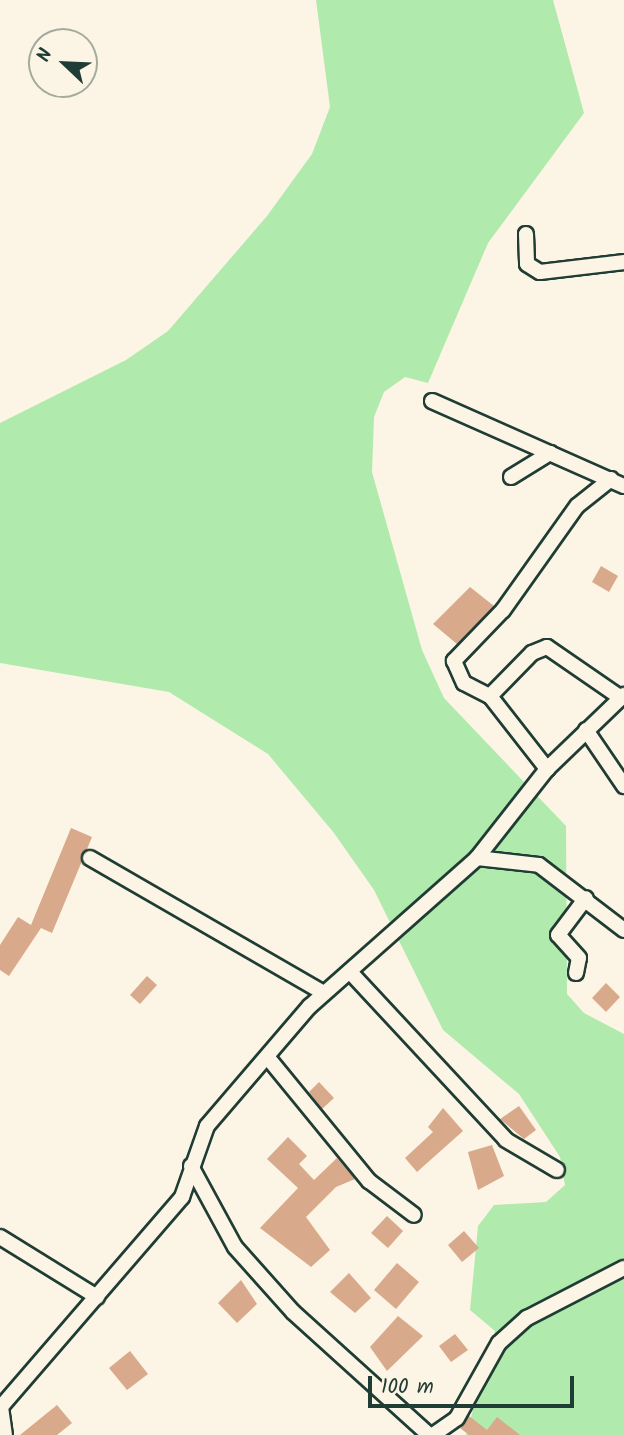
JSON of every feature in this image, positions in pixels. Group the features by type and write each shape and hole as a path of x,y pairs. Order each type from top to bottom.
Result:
{"street":[{"path":"526,234 527,264 540,272 624,262"},
{"path":"432,401 617,482"},
{"path":"511,477 550,453"},
{"path":"547,769 490,696 464,683 454,661 503,610 577,506 617,482"},
{"path":"5,1435 1,1407 182,1197 207,1126 269,1059 324,993 352,974 477,858 547,769 623,696 547,646 532,653 490,696"},
{"path":"586,730 624,786"},
{"path":"90,858 324,993"},
{"path":"477,858 538,865 586,898 624,930"},
{"path":"576,973 579,958 558,935 586,898"},
{"path":"352,974 506,1140 557,1170"},
{"path":"269,1059 361,1172 414,1215"},
{"path":"191,1166 234,1247 293,1312 431,1435 457,1418 499,1343 527,1318 624,1268"},
{"path":"0,1237 97,1297"}],"green space":[{"path":"316,0 553,0 584,113 488,243 428,383 405,377 384,392 374,417 372,472 422,650 444,698 566,826 567,994 584,1013 624,1034 624,1435 466,1435 495,1331 470,1310 478,1226 494,1205 546,1202 565,1185 560,1157 519,1094 443,1030 374,890 334,833 268,754 169,692 0,663 0,423 126,360 168,331 267,216 312,154 330,107"}],"building":[{"path":"601,566 618,576 609,592 592,582"},
{"path":"470,587 494,606 457,644 433,624"},
{"path":"71,828 92,837 52,933 41,928 9,976 0,970 0,945 18,917 31,925"},
{"path":"147,976 157,985 140,1004 130,995"},
{"path":"606,983 620,997 606,1012 592,998"},
{"path":"319,1082 334,1098 322,1109 309,1092"},
{"path":"519,1106 536,1130 524,1139 500,1119"},
{"path":"443,1108 463,1131 417,1172 405,1158 433,1132 428,1127"},
{"path":"288,1137 307,1156 299,1164 314,1180 337,1158 355,1179 336,1187 306,1217 330,1250 311,1267 260,1228 298,1188 267,1159"},
{"path":"492,1145 504,1176 478,1190 468,1152"},
{"path":"387,1216 403,1231 388,1248 371,1233"},
{"path":"464,1231 479,1248 462,1262 448,1245"},
{"path":"397,1263 419,1282 396,1309 374,1290"},
{"path":"349,1273 371,1298 355,1313 330,1292"},
{"path":"241,1280 257,1304 237,1323 218,1303"},
{"path":"398,1316 423,1336 387,1371 370,1347"},
{"path":"455,1334 468,1350 451,1362 439,1346"},
{"path":"130,1351 148,1374 127,1390 109,1368"},
{"path":"57,1405 72,1423 57,1435 20,1435"},
{"path":"469,1416 487,1430 497,1417 520,1435 469,1435 460,1428"}]}
